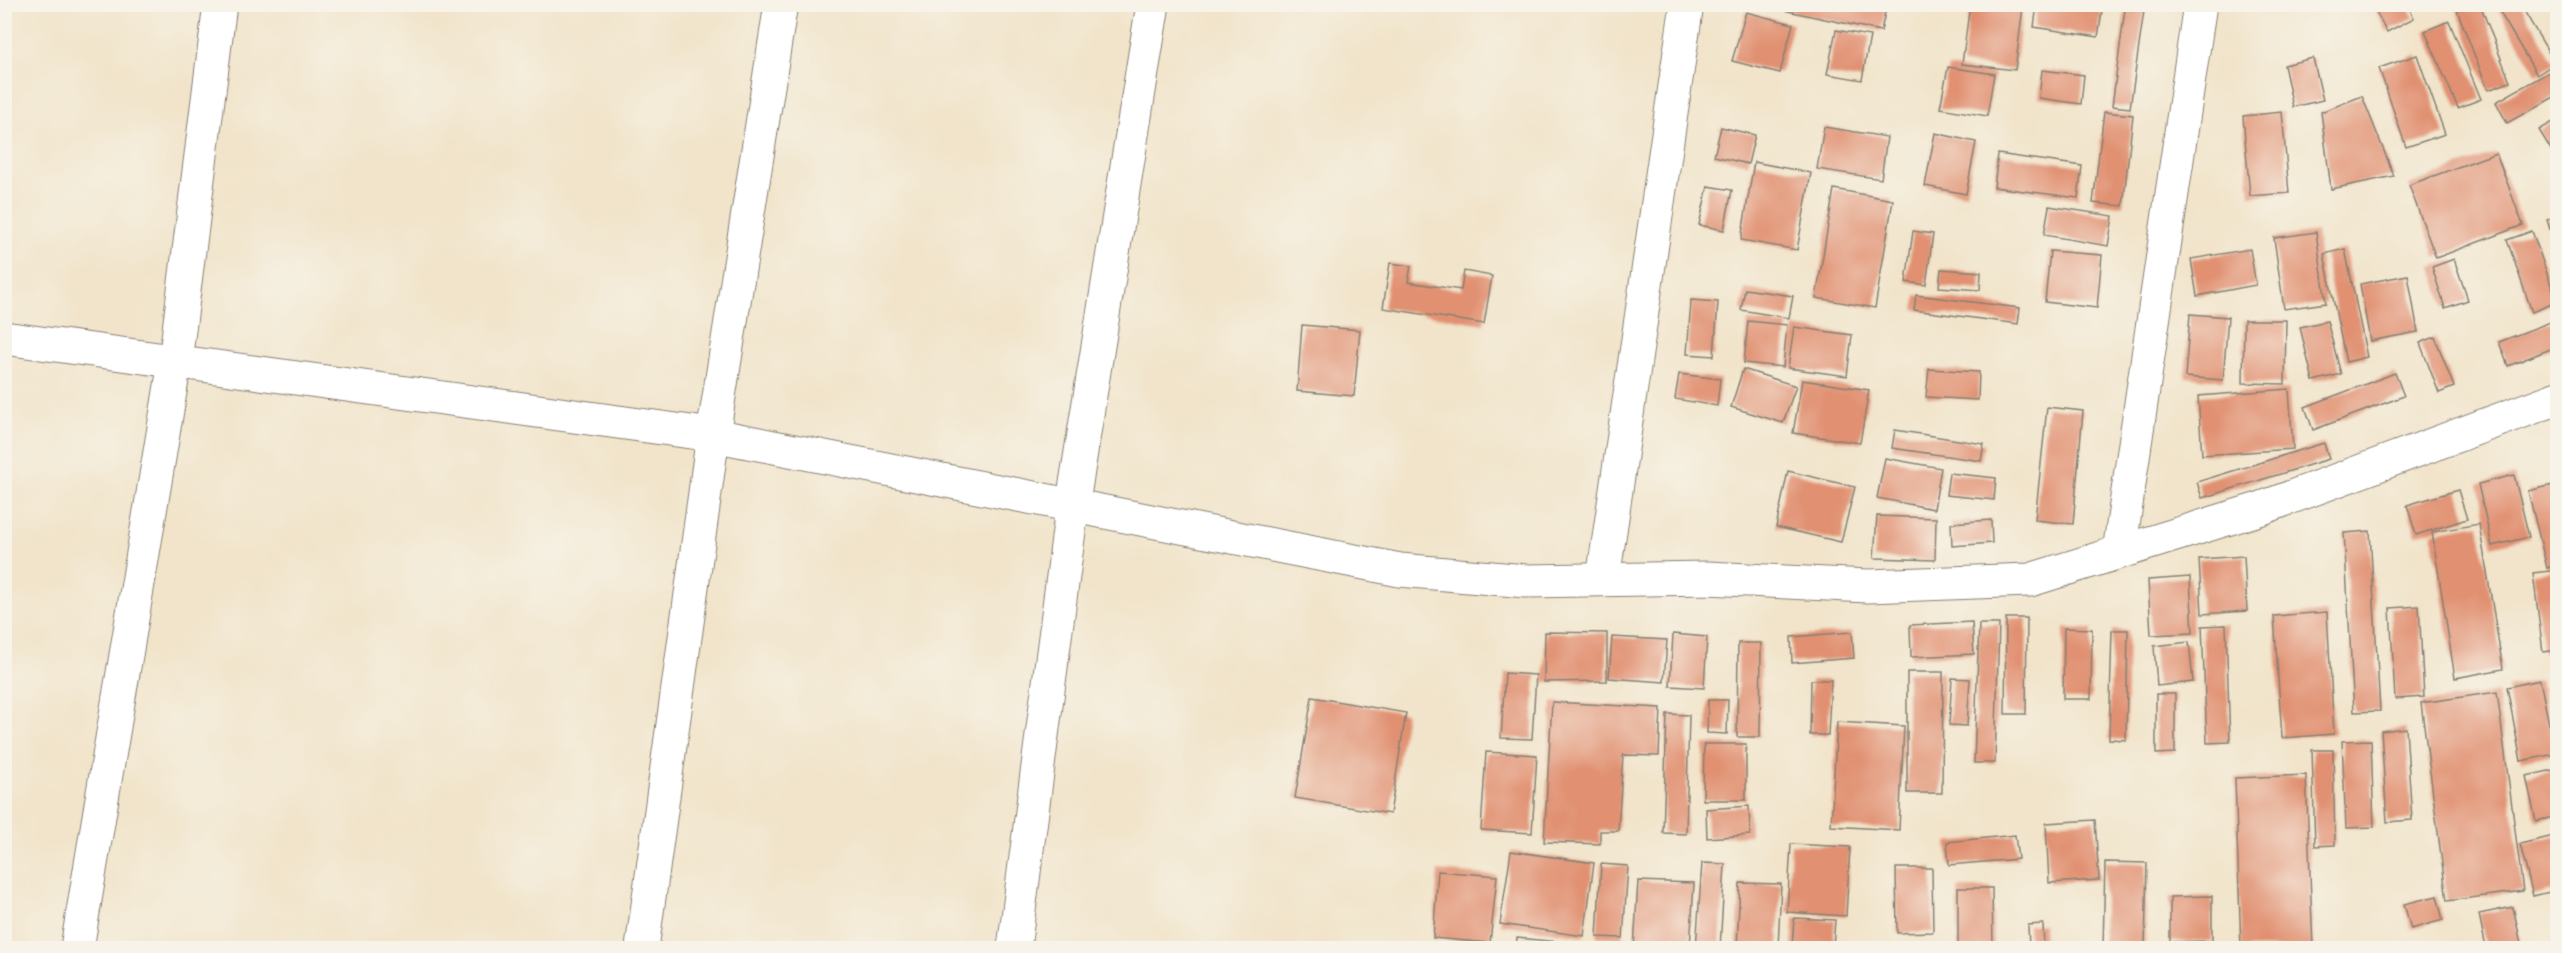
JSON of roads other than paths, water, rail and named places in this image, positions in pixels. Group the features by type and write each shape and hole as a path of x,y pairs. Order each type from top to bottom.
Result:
{"street":[{"path":"77,948 175,362 220,4"},
{"path":"642,948 713,435 781,4"},
{"path":"1014,948 1072,508 1153,4"},
{"path":"1603,579 1687,4"},
{"path":"2119,552 2200,4"},
{"path":"4,338 713,435 1072,508 1400,570 1526,581 1708,578 1868,586 2030,580 2262,508 2558,398"}]}
